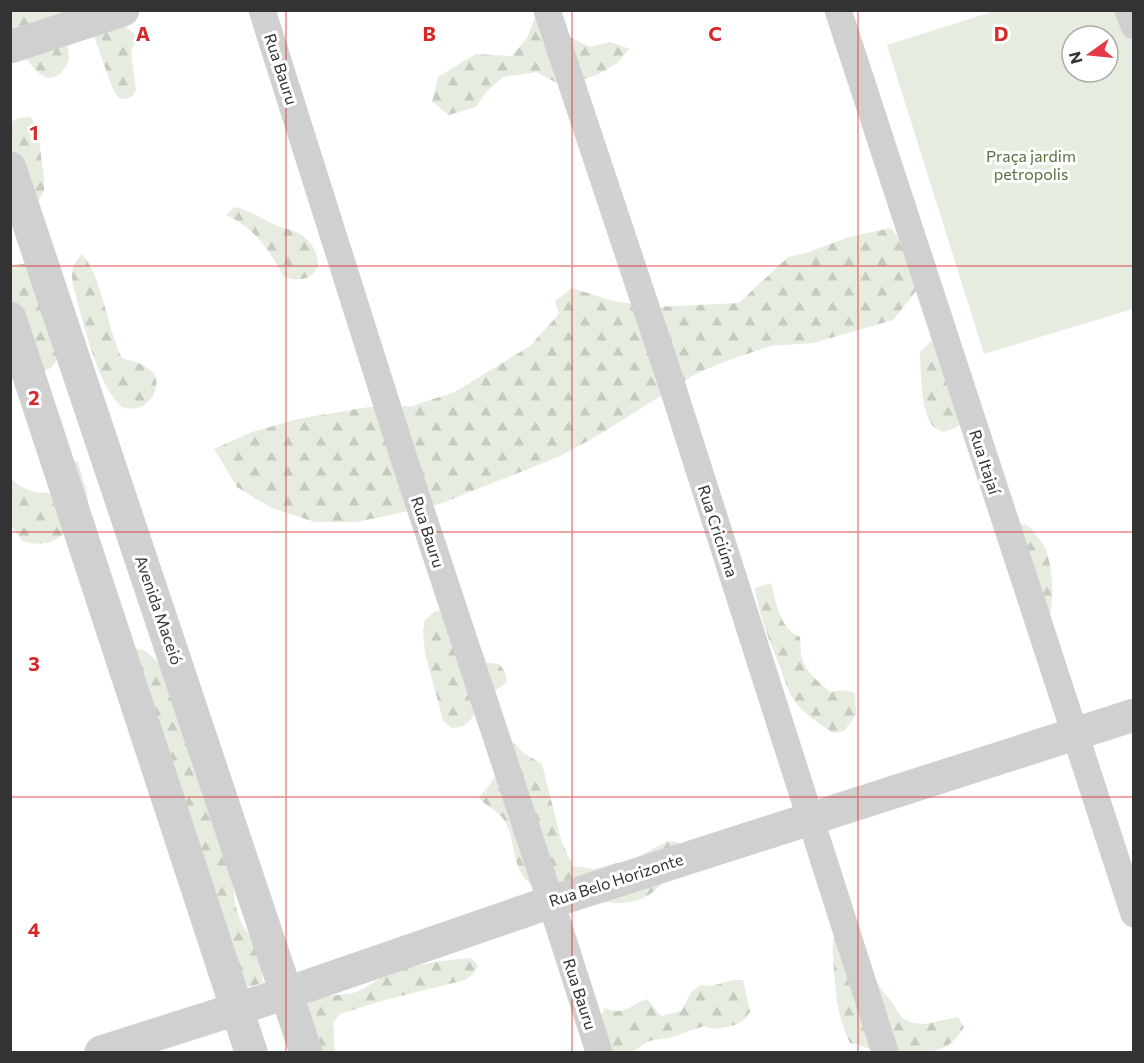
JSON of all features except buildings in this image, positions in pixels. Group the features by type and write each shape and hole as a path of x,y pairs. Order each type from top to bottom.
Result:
{"street":[{"path":"10,47 123,10"},
{"name":"Rua Bauru","path":"262,10 405,462 551,902 598,1053"},
{"name":"Rua Criciúma","path":"547,10 669,376 885,1053"},
{"name":"Rua Itajaí","path":"838,10 1134,914"},
{"path":"1128,10 1134,26"},
{"name":"Avenida Maceió","path":"10,168 306,1053"},
{"path":"10,318 250,1053"},
{"name":"Rua Belo Horizonte","path":"101,1053 287,993 551,902 809,817 1134,715"}],"green space":[{"path":"15,11 115,11 136,39 131,53 136,89 134,94 123,99 118,97 112,87 94,36 63,38 68,48 69,60 57,76 44,77 26,58 12,34 11,13"},
{"name":"Praça jardim petropolis","path":"995,11 1131,11 1134,18 1133,309 984,354 887,45"},
{"path":"535,18 557,22 570,37 590,47 610,42 630,49 616,64 597,75 578,81 557,83 536,72 503,77 487,91 476,107 449,115 432,102 438,77 476,54 512,56 527,38"},
{"path":"30,117 37,126 44,191 39,200 28,204 11,197 11,122 19,118"},
{"path":"234,207 251,212 277,226 303,236 311,244 318,261 312,274 296,279 284,277 253,233 226,215"},
{"path":"891,228 911,255 916,291 893,320 813,343 771,346 697,373 597,436 558,457 440,504 357,522 315,522 272,508 237,487 214,449 252,432 298,419 369,407 412,406 455,392 530,346 559,314 555,301 572,288 612,301 654,307 739,303 788,257 806,253 849,237"},
{"path":"82,254 95,275 122,358 148,368 155,377 157,383 154,394 148,402 139,407 121,406 111,394 97,365 73,285 73,268"},
{"path":"27,264 57,359 51,368 40,372 11,307 10,266"},
{"path":"931,341 939,350 966,419 955,428 944,432 935,428 930,422 922,392 920,352"},
{"path":"68,458 78,462 88,505 67,530 54,541 35,543 22,541 11,525 10,478 34,492 61,491"},
{"path":"1020,523 1030,527 1042,543 1050,564 1052,597 1047,626"},
{"path":"771,583 783,621 787,628 800,637 802,658 810,673 831,692 844,690 855,693 856,715 844,731 833,733 804,711 791,695 765,629 755,588"},
{"path":"445,609 483,662 499,664 505,672 507,682 482,701 469,722 451,728 443,720 425,653 423,631 425,620 434,612"},
{"path":"127,645 147,652 163,667 233,884 235,905 242,925 255,941 261,960 263,983 247,987"},
{"path":"504,734 525,754 542,764 562,843 573,866 594,869 628,862 668,841 678,842 685,852 655,891 641,899 629,902 602,902 532,885 525,878 517,863 504,820 479,798 501,770"},
{"path":"834,930 903,1019 925,1024 958,1017 964,1027 958,1036 946,1046 924,1052 884,1053 850,1043 837,999 833,951"},
{"path":"471,958 478,966 465,980 340,1014 333,1023 335,1052 299,1052 301,1007 321,997 353,993 385,975 406,968"},
{"path":"733,980 743,980 750,1012 744,1020 735,1025 714,1029 704,1026 672,1037 649,1041 632,1052 607,1052 595,1027 605,1008 622,1011 647,999 661,1016 681,1011 692,991 701,985 712,986"}]}
